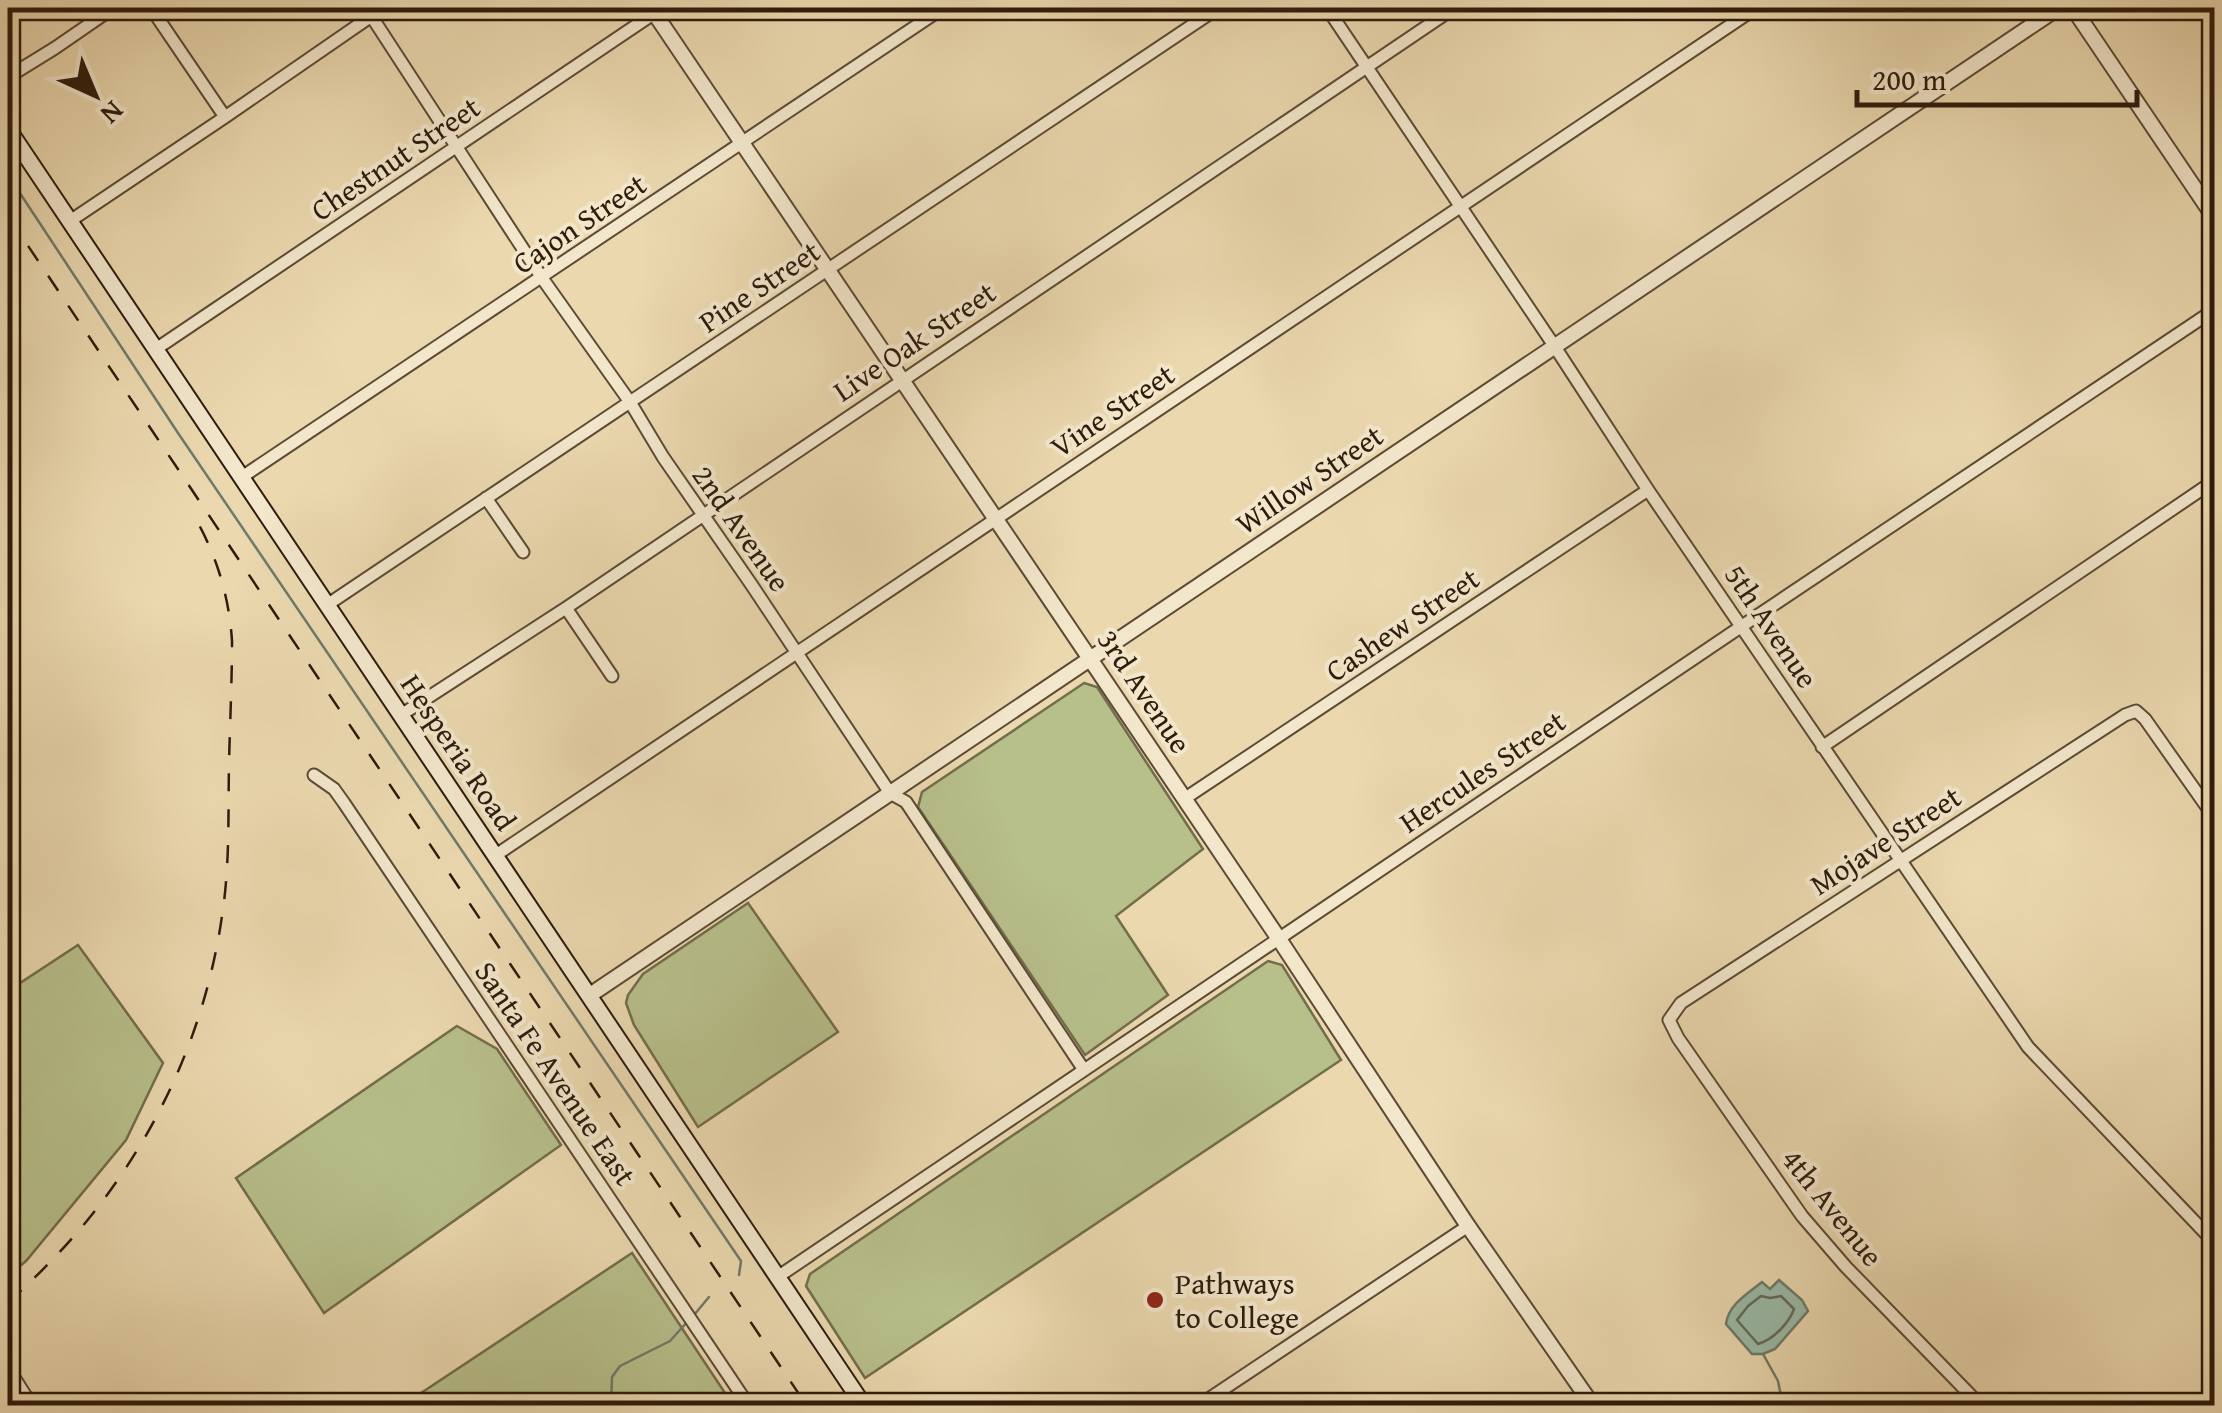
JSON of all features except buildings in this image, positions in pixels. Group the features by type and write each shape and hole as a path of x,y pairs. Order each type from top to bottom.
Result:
{"main road":[{"name":"Hesperia Road","path":"8,130 864,1406"}],"street":[{"path":"8,77 112,8"},
{"path":"151,8 225,118"},
{"name":"Cajon Street","path":"242,478 942,8"},
{"name":"Pine Street","path":"327,604 1218,8"},
{"name":"5th Avenue","path":"1327,8 1648,490 2028,1047 2214,1242"},
{"name":"Live Oak Street","path":"401,715 566,608 1454,8"},
{"name":"Vine Street","path":"496,855 1756,8"},
{"name":"Willow Street","path":"590,995 2058,8"},
{"path":"2073,8 2214,217"},
{"name":"3rd Avenue","path":"656,9 1468,1226 1593,1406"},
{"name":"Chestnut Street","path":"156,349 656,9"},
{"path":"70,221 225,118 373,10"},
{"name":"2nd Avenue","path":"373,10 542,278 630,402 890,793 906,802 1084,1070"},
{"name":"Hercules Street","path":"779,1276 2214,310"},
{"path":"1822,747 2214,481"},
{"name":"Cashew Street","path":"1184,799 1648,490"},
{"path":"486,498 524,552"},
{"path":"566,608 612,676"},
{"name":"Mojave Street","path":"1669,1020 1681,1003 2125,714 2136,711 2146,719 2214,818"},
{"name":"Santa Fe Avenue East","path":"314,775 334,789 344,803 749,1406"},
{"name":"4th Avenue","path":"1669,1020 1802,1216 1981,1406"},
{"path":"1198,1406 1468,1226"},
{"path":"8,1368 32,1406"}],"green space":[{"path":"1084,683 1097,687 1203,849 1116,916 1168,995 1085,1055 918,807 922,792"},
{"path":"748,903 838,1032 698,1127 634,1025 626,1003 643,974"},
{"path":"78,945 163,1063 126,1140 26,1261 8,1276 8,991"},
{"path":"1268,961 1282,965 1341,1060 865,1378 806,1286 810,1274"},
{"path":"457,1026 497,1049 561,1145 324,1313 236,1178"},
{"path":"632,1253 733,1405 403,1405"}],"water":[{"path":"1779,1280 1802,1300 1808,1311 1775,1349 1752,1354 1726,1324 1730,1311 1762,1282 1770,1289"}],"waterway":[{"path":"8,175 178,433 741,1261 739,1275"},
{"path":"694,1315 709,1297"},
{"path":"611,1406 612,1377 620,1366 670,1341 688,1321"},
{"path":"1763,1354 1778,1381 1783,1406"}],"railway":[{"path":"8,216 807,1406"},
{"path":"8,1302 87,1221 150,1128 175,1079 211,972 226,878 232,641 219,573 191,511"}],"place":[{"name":"Pathways to College","path":"1155,1300"}]}
